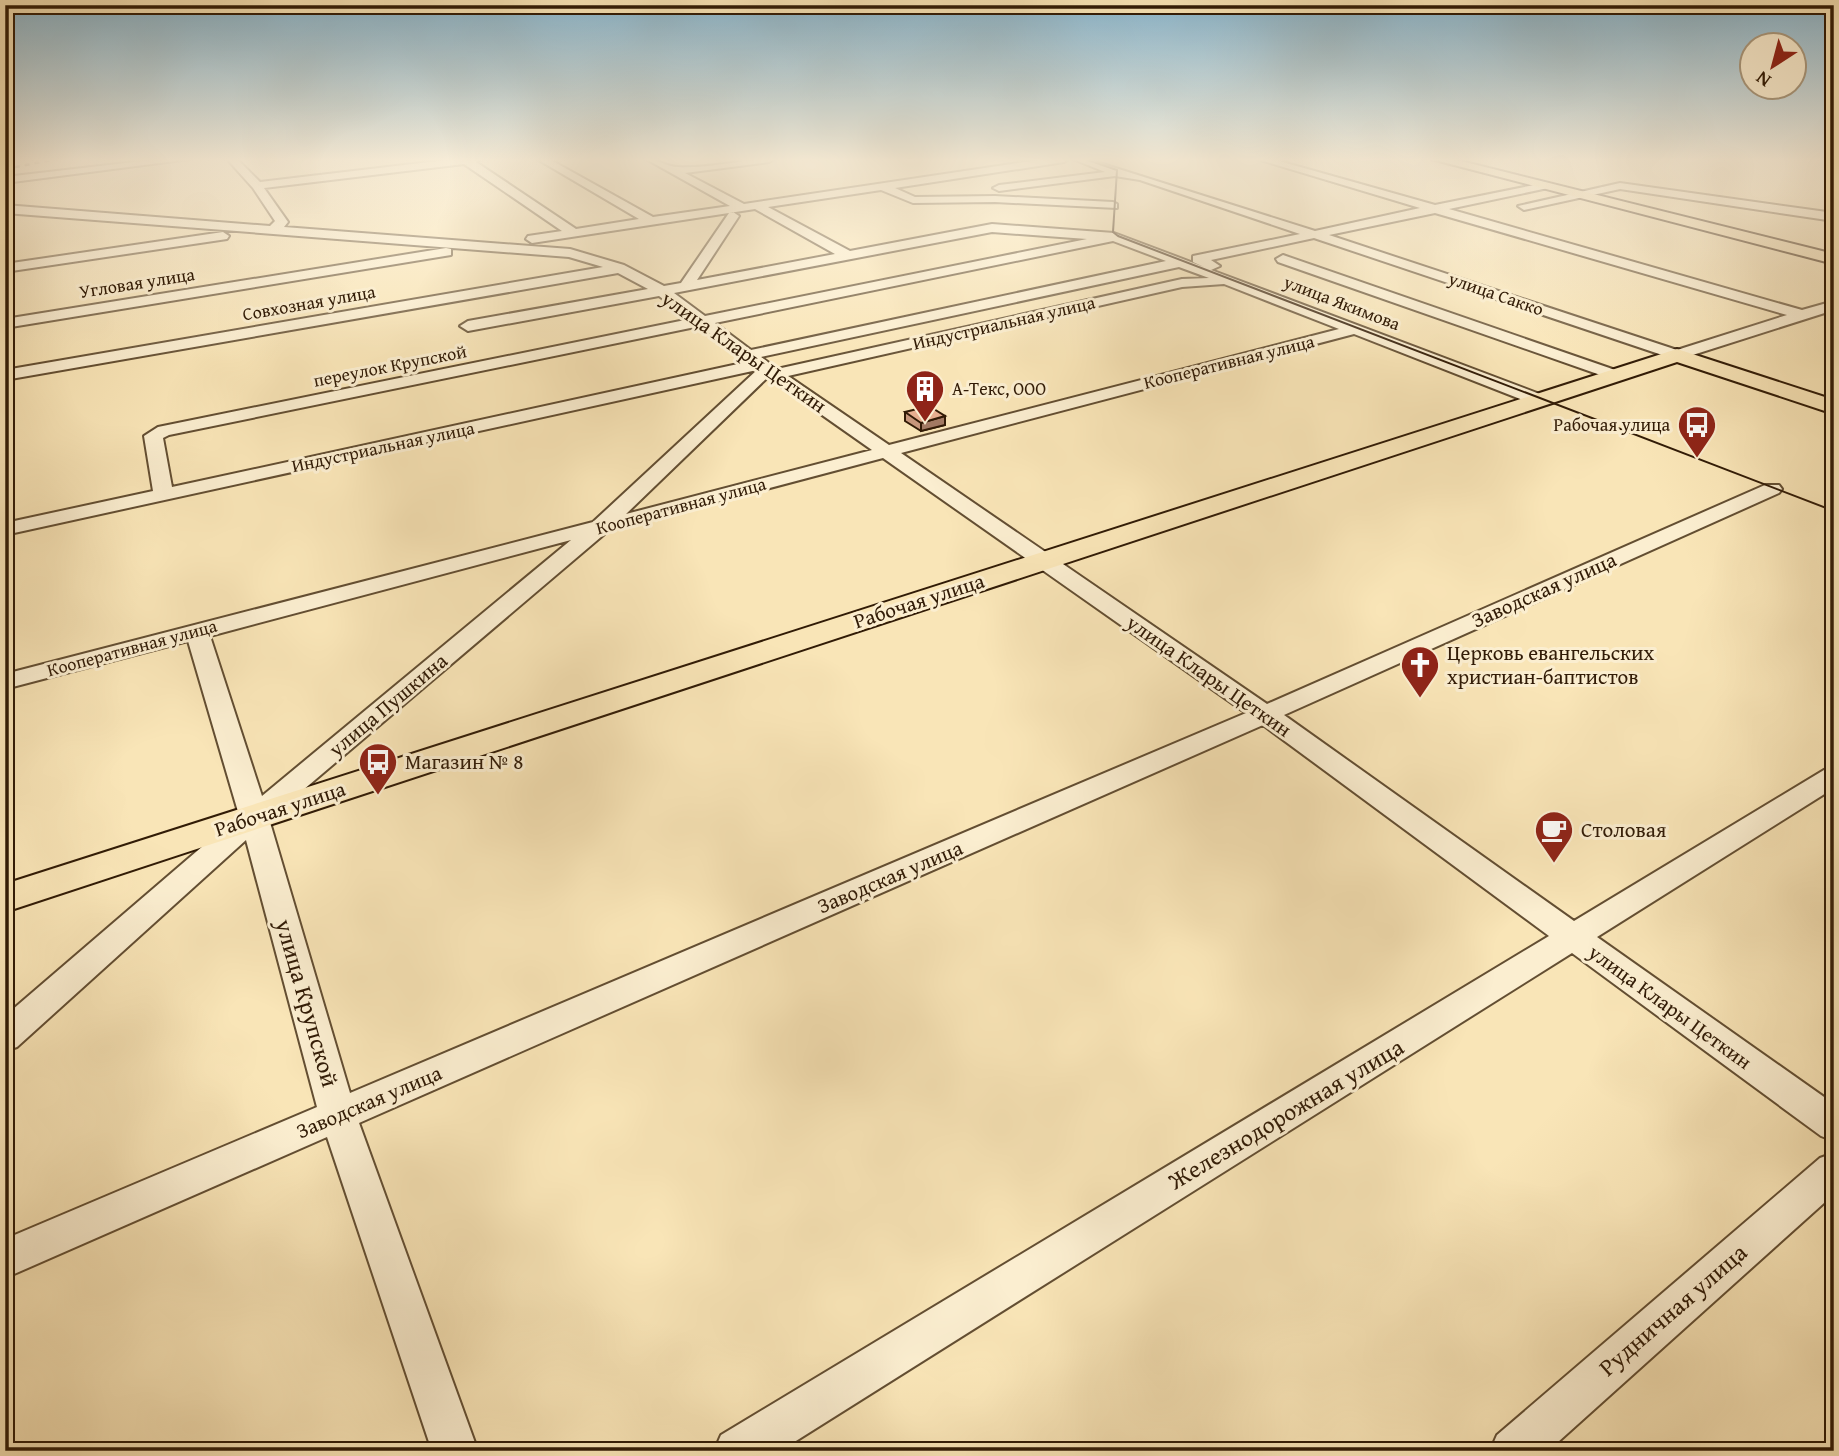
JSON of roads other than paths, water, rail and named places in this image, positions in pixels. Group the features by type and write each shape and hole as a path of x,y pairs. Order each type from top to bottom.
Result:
{"main road":[{"path":"1707,227 1834,259"},
{"name":"Рабочая улица","path":"5,898 1677,355"},
{"name":"улица Сакко","path":"1677,355 1834,407"}],"street":[{"path":"245,227 486,246"},
{"path":"5,268 275,227"},
{"path":"565,227 574,233"},
{"name":"Угловая улица","path":"5,324 613,227"},
{"path":"686,286 727,227"},
{"path":"796,227 847,255"},
{"path":"985,227 1114,237"},
{"path":"1110,227 1109,232 1114,237"},
{"name":"улица Сакко","path":"1296,227 1677,355"},
{"path":"1229,275 1198,259 1353,227"},
{"path":"1497,227 1823,321"},
{"path":"468,327 992,228"},
{"path":"696,321 929,277 1114,237"},
{"name":"улица Якимова","path":"1114,237 1182,262 1229,275 1356,329 1539,400"},
{"path":"1377,240 1278,260 1615,375"},
{"name":"улица Клары Цеткин","path":"486,246 570,253 619,268 661,291 696,321 1265,714 1834,1125"},
{"name":"Индустриальная улица","path":"763,366 1182,262"},
{"name":"Совхозная улица","path":"5,375 619,268"},
{"name":"Индустриальная улица","path":"5,529 763,366 1229,275"},
{"name":"Рабочая улица","path":"1677,355 1834,305"},
{"name":"переулок Крупской","path":"164,495 153,436 164,431 696,321"},
{"name":"Кооперативная улица","path":"5,682 599,528 883,450 1356,329"},
{"name":"улица Пушкина","path":"5,1037 254,817 599,528 763,366"},
{"name":"Заводская улица","path":"5,1259 1265,714 1772,489"},
{"name":"улица Крупской","path":"197,631 254,817 338,1115 455,1451"},
{"name":"Железнодорожная улица","path":"737,1451 1575,938 1834,776"},
{"name":"Рудничная улица","path":"1513,1451 1834,1170"}],"tram line":[{"path":"1113,227 1113,232 1118,236 1834,511"}],"place":[{"name":"А-Текс, ООО","path":"925,423"},
{"name":"Рабочая улица","path":"1697,459"},
{"name":"Церковь евангельских христиан-баптистов","path":"1420,699"},
{"name":"Магазин № 8","path":"378,796"},
{"name":"Столовая","path":"1554,864"}]}
